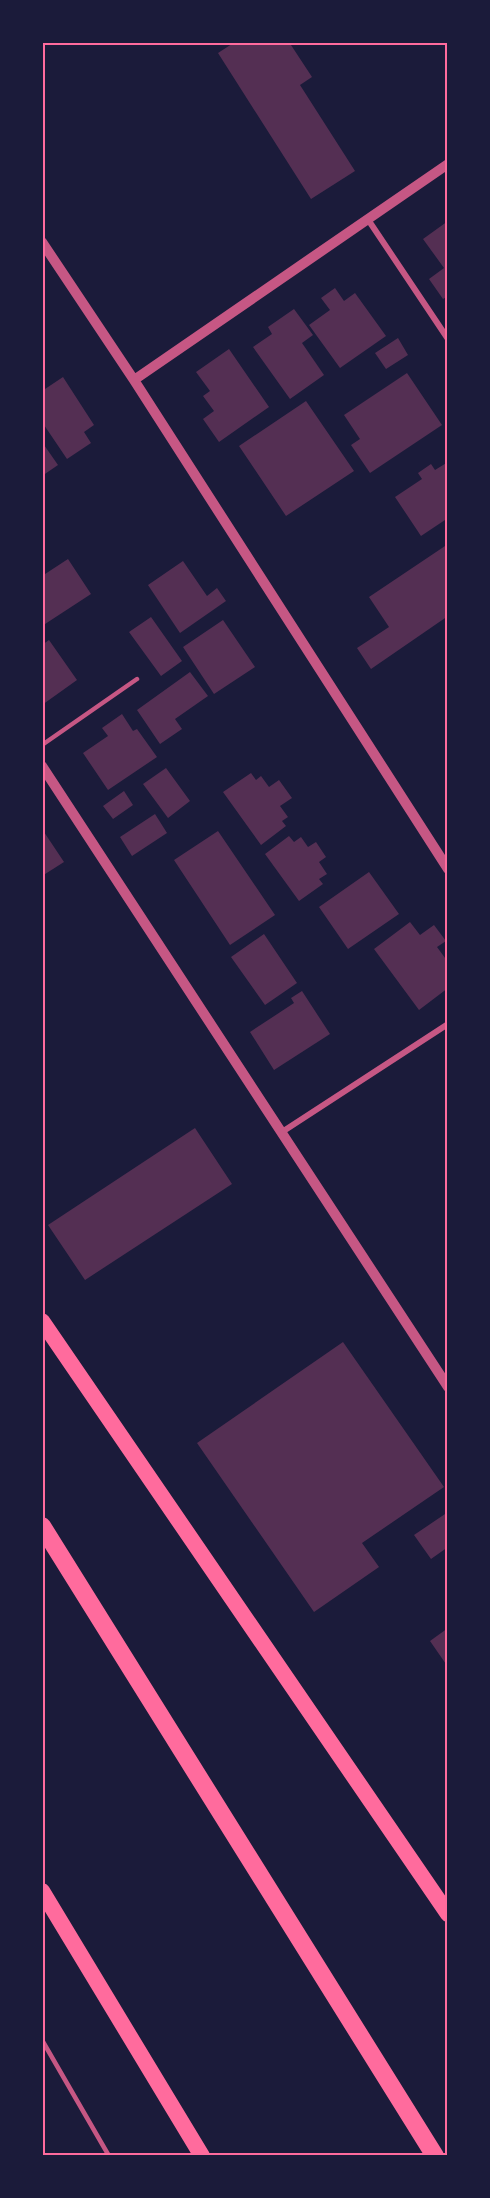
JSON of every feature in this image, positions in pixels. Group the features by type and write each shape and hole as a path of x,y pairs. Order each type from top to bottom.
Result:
{"highway":[{"path":"42,1321 448,1914"},
{"path":"42,1526 435,2156"},
{"path":"42,1891 202,2156"}],"street":[{"path":"134,380 369,221 448,164"},
{"path":"369,221 448,339"},
{"path":"42,242 134,380 448,869"},
{"path":"42,766 448,1387"},
{"path":"282,1132 448,1023"}],"lane":[{"path":"42,745 136,679"},
{"path":"42,2040 109,2156"}],"building":[{"path":"235,42 289,42 312,77 300,85 355,171 311,199 218,53"},
{"path":"448,221 448,296 443,299 429,279 444,268 423,239"},
{"path":"335,288 344,301 355,293 386,336 340,368 309,325 330,310 321,298"},
{"path":"294,309 313,335 302,343 324,375 290,399 253,347 272,334 268,327"},
{"path":"398,338 408,355 386,369 375,353"},
{"path":"229,349 269,407 219,442 203,419 214,411 203,396 210,391 196,372"},
{"path":"407,373 442,425 370,473 351,445 360,439 344,415"},
{"path":"63,377 94,425 84,432 91,443 67,459 42,422 42,391"},
{"path":"306,401 354,471 286,516 239,446"},
{"path":"42,442 58,465 42,476"},
{"path":"448,462 448,518 421,536 395,497 422,479 418,473 431,464 435,470"},
{"path":"448,544 448,616 371,669 357,648 389,627 369,597"},
{"path":"68,559 91,594 42,626 42,576"},
{"path":"183,561 207,596 217,588 226,601 180,633 148,585"},
{"path":"151,617 182,661 161,676 129,632"},
{"path":"223,620 255,667 214,694 183,647"},
{"path":"49,640 77,680 42,705 42,645"},
{"path":"190,672 208,696 175,719 182,729 160,744 137,710"},
{"path":"122,714 133,731 137,729 157,757 108,790 83,753 108,736 102,728"},
{"path":"166,768 190,801 168,818 143,784"},
{"path":"251,773 256,780 261,776 269,787 279,780 292,798 280,806 288,817 282,821 286,826 261,845 223,792"},
{"path":"124,791 133,805 113,819 103,806"},
{"path":"155,814 167,833 132,856 120,837"},
{"path":"42,829 64,862 42,876"},
{"path":"218,831 275,915 230,945 174,860"},
{"path":"289,836 294,842 301,837 308,847 316,842 326,857 319,862 327,874 319,879 323,884 299,901 265,854"},
{"path":"369,872 399,914 348,949 319,907"},
{"path":"410,922 420,935 434,925 446,941 437,947 448,962 448,988 419,1010 374,949"},
{"path":"264,934 297,983 265,1005 231,957"},
{"path":"302,991 330,1034 274,1070 250,1032 294,1003 291,998"},
{"path":"195,1128 232,1184 85,1280 48,1225"},
{"path":"343,1342 444,1487 362,1543 379,1567 314,1612 197,1443"},
{"path":"448,1512 448,1547 431,1559 414,1535"},
{"path":"448,1628 448,1667 430,1641"}]}
